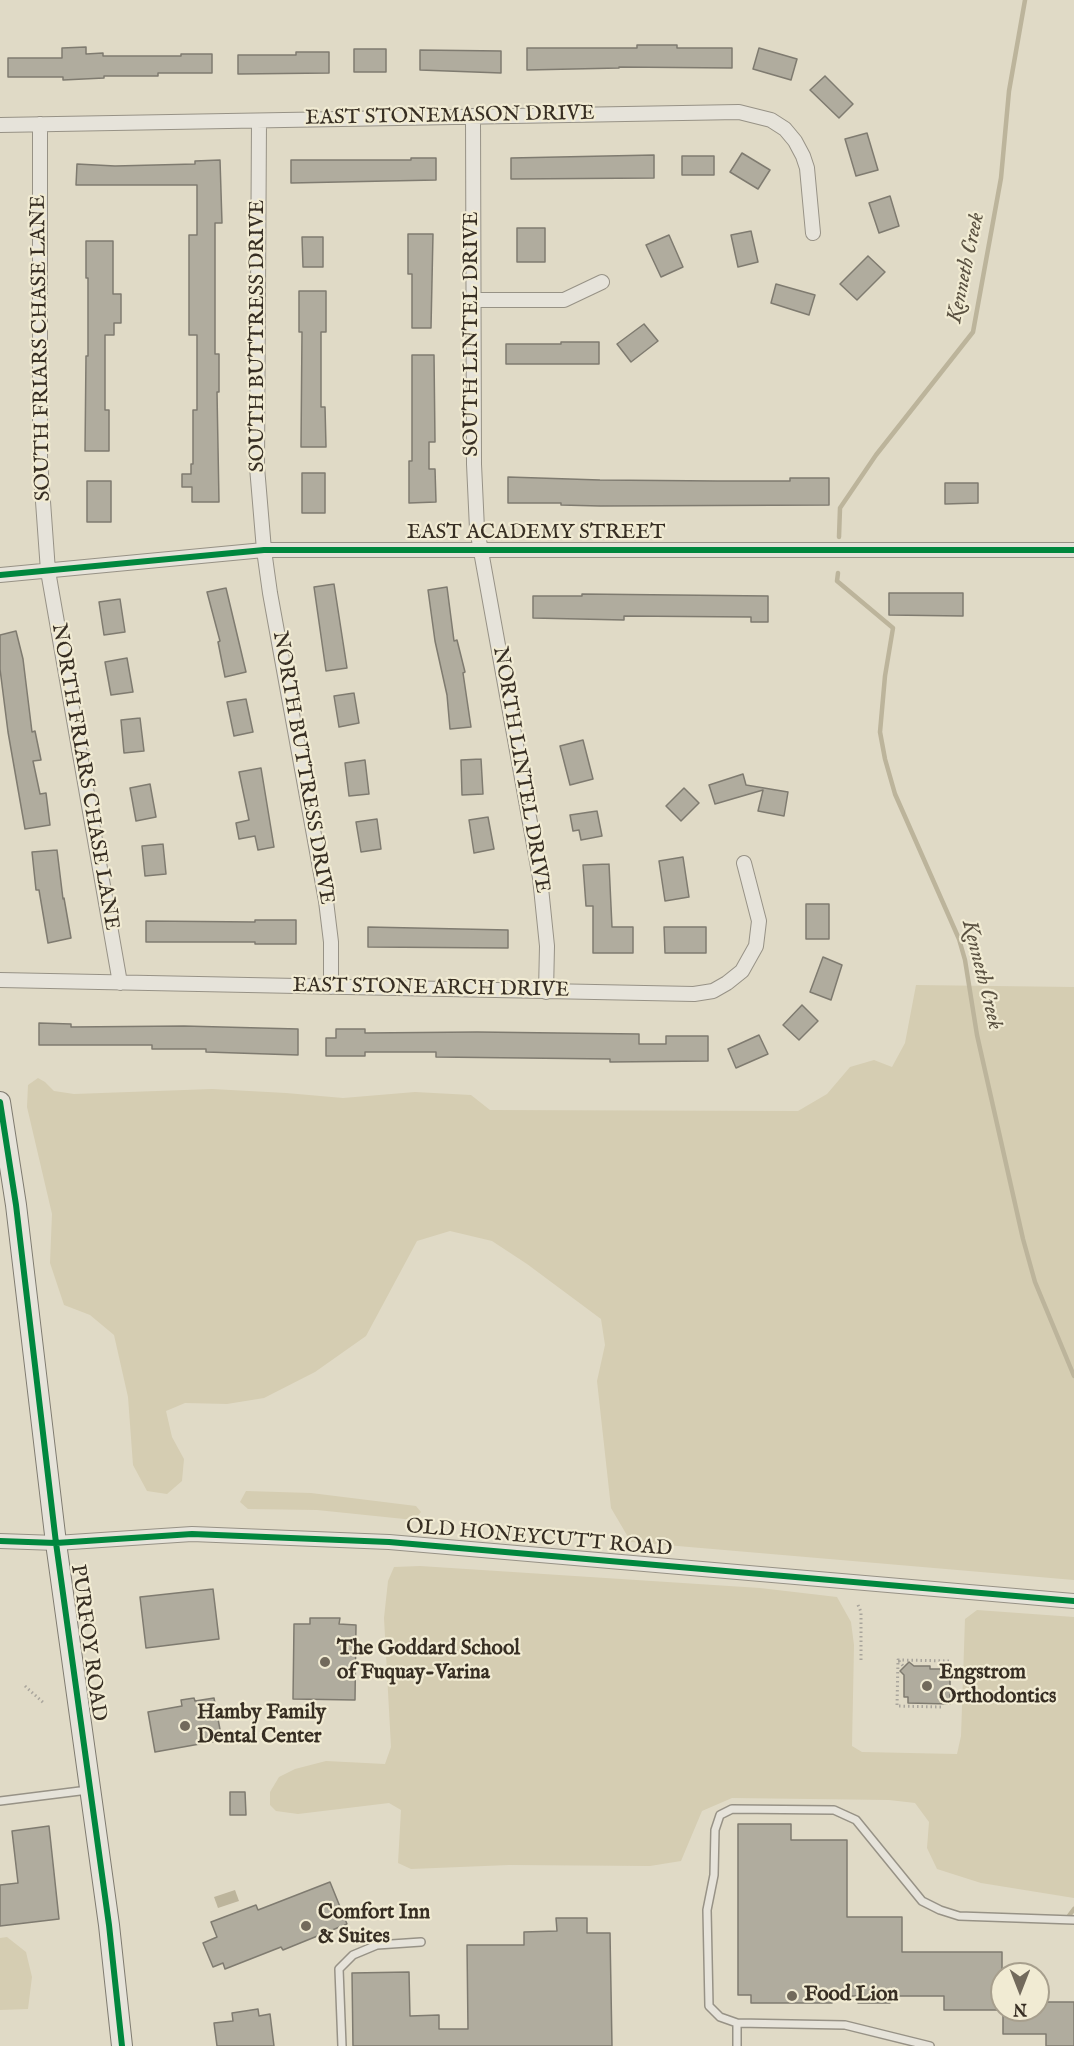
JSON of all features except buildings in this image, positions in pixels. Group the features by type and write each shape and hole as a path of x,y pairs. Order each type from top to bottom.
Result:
{"street":[{"name":"EAST STONEMASON DRIVE","path":"0,124 739,112 771,120 785,129 795,141 803,156 810,182 813,233"},
{"name":"SOUTH LINTEL DRIVE","path":"473,116 474,464 480,550"},
{"name":"SOUTH BUTTRESS DRIVE","path":"259,121 257,467 264,550"},
{"name":"SOUTH FRIARS CHASE LANE","path":"40,124 40,460 48,571"},
{"path":"473,300 564,300 602,282"},
{"name":"EAST ACADEMY STREET","path":"0,575 264,550 1074,550"},
{"name":"NORTH BUTTRESS DRIVE","path":"264,550 326,901 331,942 332,987"},
{"name":"NORTH LINTEL DRIVE","path":"480,550 540,878 547,946 546,992"},
{"name":"NORTH FRIARS CHASE LANE","path":"48,571 120,983"},
{"name":"EAST STONE ARCH DRIVE","path":"0,980 694,994 713,991 727,983 742,971 751,958 759,934 759,921 744,863"},
{"name":"PURFOY ROAD","path":"0,1102 16,1204 56,1542 109,1925 122,2046"},
{"name":"OLD HONEYCUTT ROAD","path":"0,1541 56,1542 192,1534 389,1542 1074,1601"}],"lane":[{"path":"0,1801 90,1790"},
{"path":"930,2046 845,2025 738,2023 720,2017 709,2006 707,1910 714,1875 715,1830 720,1815 732,1809 834,1810 856,1820 922,1901 940,1910 959,1916 1074,1920"},
{"path":"342,2046 339,1969 353,1954 377,1945 421,1942"},
{"path":"737,2046 738,2023"}],"path":[{"path":"858,1605 861,1612 861,1662"},
{"path":"898,1660 951,1660"},
{"path":"898,1660 904,1666"},
{"path":"898,1660 897,1706 940,1707"},
{"path":"26,1686 45,1704"}],"shaded area":[{"path":"916,985 1074,987 1074,1580 631,1542 611,1508 597,1381 605,1345 601,1319 492,1241 450,1231 417,1241 366,1336 315,1372 264,1398 227,1404 185,1403 166,1411 172,1437 184,1459 182,1481 167,1494 147,1491 133,1465 128,1397 114,1335 90,1315 64,1305 50,1263 52,1214 27,1107 28,1085 38,1078 54,1091 74,1094 212,1089 343,1098 415,1092 471,1095 490,1110 798,1111 827,1094 850,1067 874,1060 892,1067 905,1043"},
{"path":"246,1491 311,1493 416,1506 421,1512 414,1520 317,1510 248,1509 240,1502"},
{"path":"420,1566 760,1588 837,1597 851,1622 854,1645 852,1746 862,1752 957,1754 961,1736 965,1619 977,1610 1074,1617 1074,1898 981,1883 937,1869 927,1848 929,1822 915,1803 889,1800 732,1798 702,1811 681,1861 650,1866 509,1865 411,1869 398,1863 401,1810 389,1803 298,1814 276,1811 270,1805 270,1792 279,1777 295,1769 326,1761 385,1764 391,1747 384,1618 388,1581 394,1567"},
{"path":"235,1890 239,1901 218,1908 214,1897"},
{"path":"7,1937 26,1952 32,1977 28,2009 0,2010 0,1938"}],"waterway":[{"name":"Kenneth Creek","path":"839,537 840,508 876,455 973,332 1001,178 1009,91 1025,0"},
{"name":"Kenneth Creek","path":"838,573 837,581 893,628 885,676 880,732 885,759 895,794 959,939 965,960 977,1035 1023,1239 1035,1282 1074,1376"},
{"name":"Kenneth Creek","path":"1068,1917 1074,1909"}],"cycle path":[{"path":"0,575 264,550 1074,550"},
{"path":"0,1102 16,1205 56,1543 109,1925 122,2046"},
{"path":"0,1541 56,1543 192,1534 389,1542 1074,1601"}],"place":[{"name":"The Goddard School of Fuquay-Varina","path":"325,1662"},
{"name":"Engstrom Orthodontics","path":"927,1686"},
{"name":"Hamby Family Dental Center","path":"185,1726"},
{"name":"Comfort Inn & Suites","path":"306,1926"},
{"name":"Food Lion","path":"792,1996"}]}
